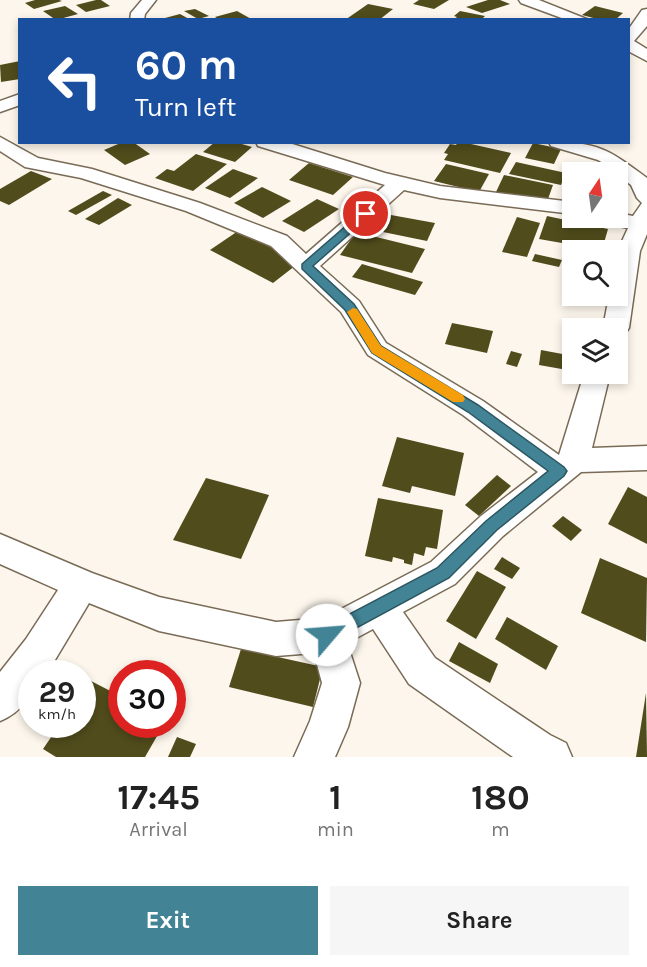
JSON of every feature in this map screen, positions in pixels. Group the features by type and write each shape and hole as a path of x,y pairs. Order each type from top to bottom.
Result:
{"street":[{"path":"137,18 138,13 149,0"},
{"path":"526,0 576,18"},
{"path":"630,37 638,29 647,13"},
{"path":"630,45 647,56"},
{"path":"0,106 18,100"},
{"path":"0,143 32,163 85,173 115,182 193,207 279,241 350,307 377,349 566,465 647,458"},
{"path":"272,144 400,183 440,192 562,207"},
{"path":"565,144 605,156 640,182 647,198"},
{"path":"306,266 400,183"},
{"path":"618,318 629,252 644,217 628,218"},
{"path":"0,548 81,584 159,614 276,639 327,635 443,573 492,525 566,465 593,384"},
{"path":"0,702 39,652 81,584"},
{"path":"380,608 422,671 536,749 552,757"},
{"path":"314,757 328,727 341,682 327,635"}],"building":[{"path":"35,0 62,1 34,9 25,3"},
{"path":"101,0 110,6 86,12 76,5"},
{"path":"419,0 449,0 434,9 413,4"},
{"path":"488,0 500,0 510,4 482,13 466,7"},
{"path":"368,4 393,9 382,18 348,18"},
{"path":"65,6 78,14 53,18 43,11"},
{"path":"595,6 623,13 617,18 593,18 582,15"},
{"path":"195,9 209,16 196,18 184,11"},
{"path":"237,11 249,18 216,18"},
{"path":"460,11 485,16 483,18 456,18 454,16"},
{"path":"180,14 187,18 165,18"},
{"path":"18,61 18,79 1,82 0,65"},
{"path":"118,144 136,144 150,154 125,165 104,150"},
{"path":"213,144 242,144 252,147 235,162 203,152"},
{"path":"450,144 471,144 511,153 500,173 444,160 448,154 444,153"},
{"path":"532,144 561,149 554,164 525,158"},
{"path":"196,154 227,164 193,191 155,178 167,169 174,171"},
{"path":"516,162 562,172 562,183 561,185 509,174"},
{"path":"309,163 353,177 333,195 289,180"},
{"path":"446,164 489,174 479,192 434,181"},
{"path":"233,169 258,178 230,198 205,188"},
{"path":"31,171 52,179 9,205 0,201 0,189"},
{"path":"504,175 553,185 548,199 536,197 534,201 496,192"},
{"path":"262,187 291,201 263,218 234,203"},
{"path":"103,191 112,195 76,215 68,211"},
{"path":"118,198 132,205 99,225 85,219"},
{"path":"317,199 339,209 304,232 282,221"},
{"path":"391,215 435,223 427,241 383,232"},
{"path":"547,216 562,219 562,228 608,229 605,240 562,240 562,243 539,239"},
{"path":"517,217 540,223 527,257 502,252"},
{"path":"238,231 300,262 273,283 210,250"},
{"path":"356,232 425,249 412,273 340,255"},
{"path":"535,254 562,260 559,267 532,261"},
{"path":"362,264 423,282 415,295 352,277"},
{"path":"452,323 493,331 487,353 445,344"},
{"path":"541,350 562,354 562,369 539,365"},
{"path":"511,351 522,354 517,367 506,364"},
{"path":"397,437 464,453 455,496 412,486 410,493 382,486"},
{"path":"497,475 511,486 479,516 465,505"},
{"path":"206,478 269,495 241,559 173,540"},
{"path":"628,487 647,497 647,544 608,524"},
{"path":"378,498 443,510 437,549 426,547 424,556 414,553 412,565 393,557 392,562 365,556"},
{"path":"563,516 582,530 571,541 552,526"},
{"path":"502,557 520,568 512,579 494,569"},
{"path":"600,558 647,578 646,642 581,613"},
{"path":"477,571 506,587 476,639 446,621"},
{"path":"507,617 558,646 546,670 495,639"},
{"path":"459,642 498,664 490,683 449,661"},
{"path":"241,649 323,667 313,707 229,687"},
{"path":"96,684 108,690 108,738 156,738 145,757 56,757 43,749 50,738 96,738"},
{"path":"646,693 647,757 636,757"},
{"path":"177,738 196,744 190,757 168,757"}],"slow traffic":[{"path":"353,312 377,349 458,399"}],"route":[{"path":"327,635 443,573 492,525 559,471 473,408 377,349 350,307 306,266 366,214"}]}
